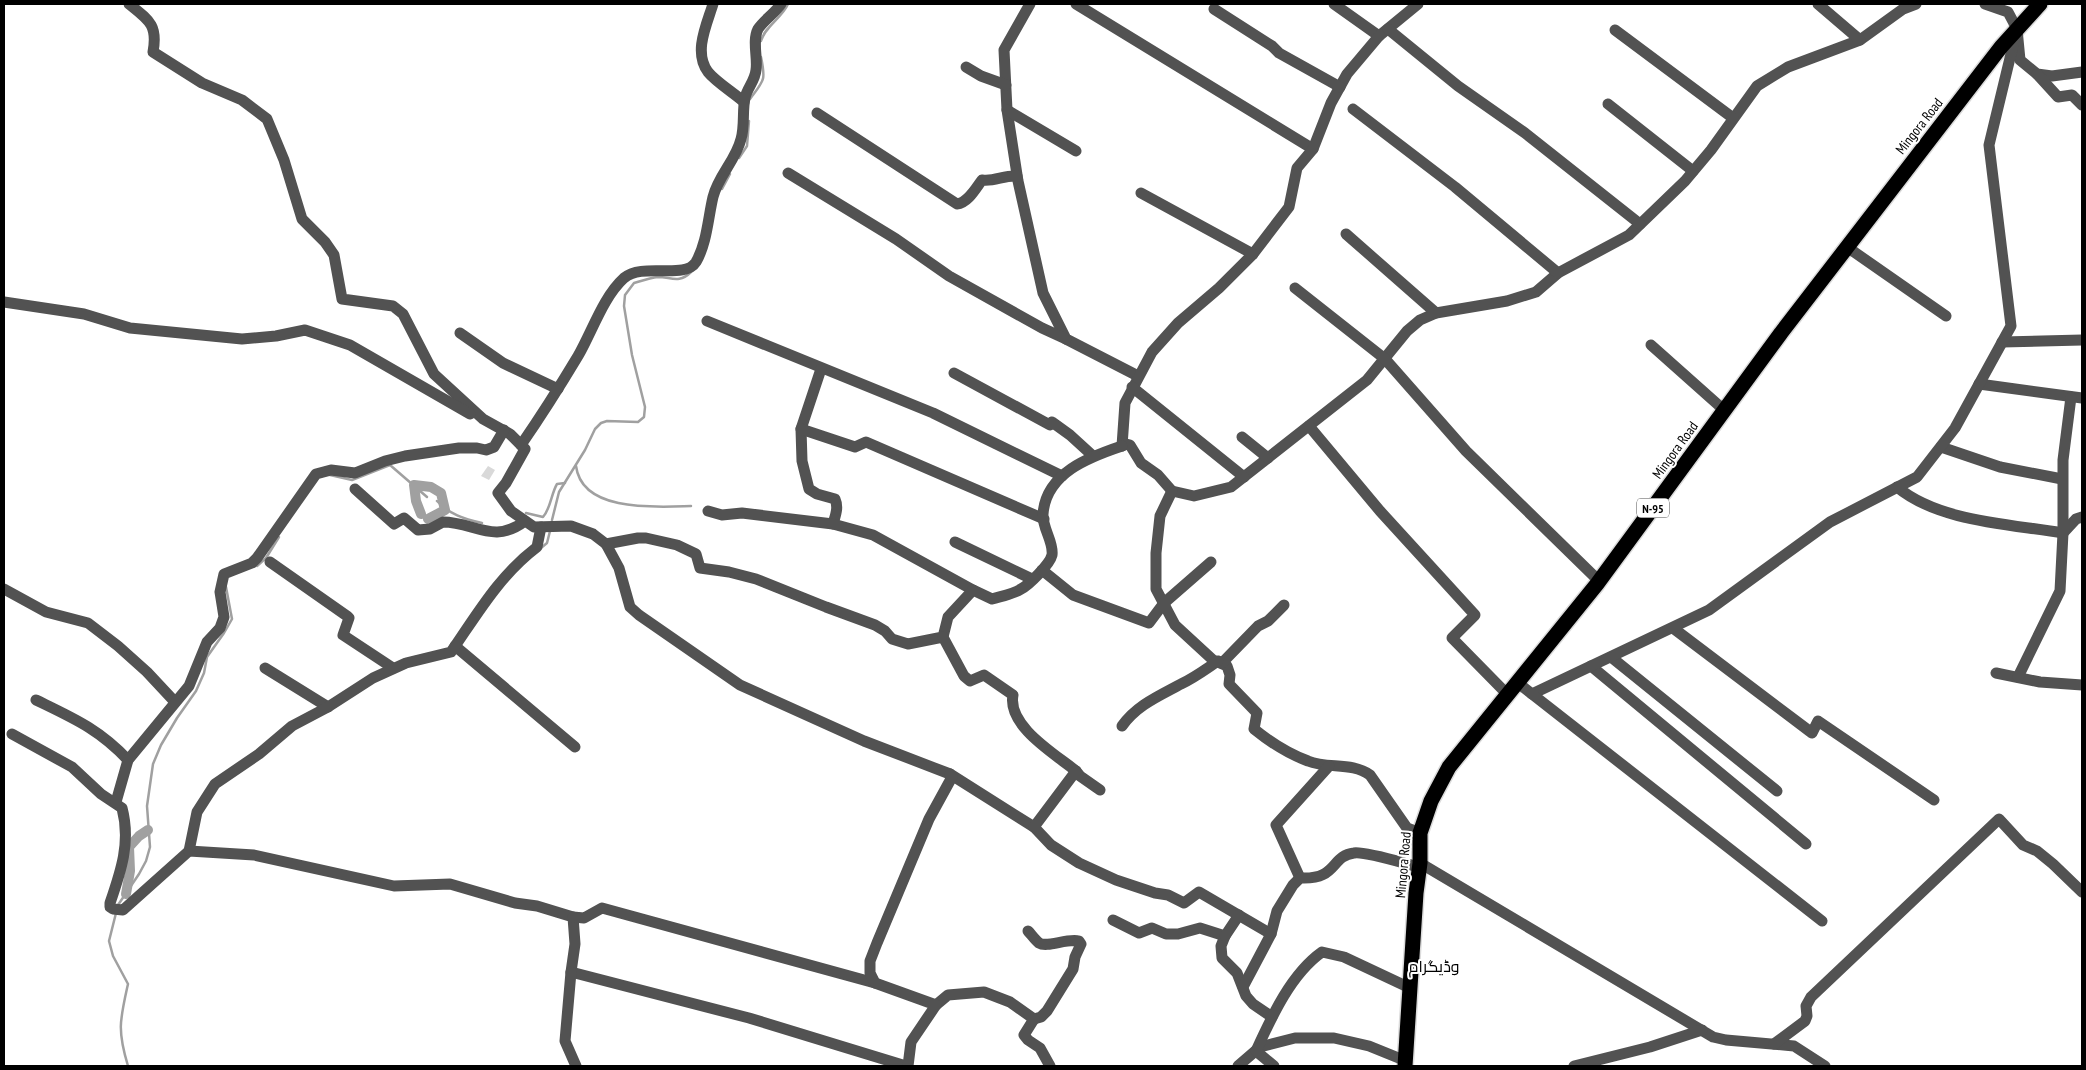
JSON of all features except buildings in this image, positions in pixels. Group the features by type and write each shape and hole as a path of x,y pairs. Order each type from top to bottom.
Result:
{"highway":[{"name":"Mingora Road","path":"1406,1064 1420,865 1420,833 1431,801 1449,767 1598,581 1847,247 2002,46 2040,4"}],"street":[{"path":"130,4 149,20 156,38 153,52 202,83 242,100 267,119 284,160 302,218 325,242 334,255 342,299 393,306 403,314 434,374 483,419"},
{"path":"714,4 703,35 704,61 708,72 744,102"},
{"path":"521,445 558,390 579,354 603,306 623,279 632,273 644,270 684,269 692,267 696,262 708,226 716,186 741,142 745,96 755,78 757,68 756,35 759,28 781,4"},
{"path":"1030,4 1004,50 1007,110 1017,176 1043,293 1066,339"},
{"path":"1076,4 1313,149"},
{"path":"1334,4 1383,32 1525,133 1640,224"},
{"path":"1122,446 1125,403 1152,352 1178,323 1219,288 1253,254 1289,207 1297,168 1313,149 1331,103 1347,74 1383,32 1418,4"},
{"path":"1818,4 1860,40"},
{"path":"708,511 722,515 742,513 833,524 873,535 992,599 1023,588 1049,563 1052,554 1043,514 1051,487 1062,476 1093,456 1126,444 1130,445 1141,463 1158,475 1172,491 1194,496 1230,487 1367,380 1407,331 1420,320 1436,313 1507,301 1536,292 1558,273 1629,235 1693,171 1711,150 1757,86 1788,67 1860,40 1902,9 1916,4"},
{"path":"1985,4 2008,12 2017,29 2020,60 2037,74 2058,97 2077,93 2082,105"},
{"path":"1214,9 1272,46 1279,53 1340,87"},
{"path":"1532,694 1612,658 1709,610 1830,522 1917,478 1955,428 2011,326 1989,145 2017,29"},
{"path":"1615,30 1733,118"},
{"path":"966,67 981,76 1006,85"},
{"path":"2037,74 2052,76 2082,72"},
{"path":"1608,104 1693,171"},
{"path":"1353,109 1455,187 1558,273"},
{"path":"1007,110 1076,151"},
{"path":"818,113 957,204 961,204 967,199 982,180 989,182 1006,175 1017,176"},
{"path":"788,173 896,239 949,276 1042,328 1138,376"},
{"path":"1141,193 1253,254"},
{"path":"1346,234 1436,313"},
{"path":"1847,247 1946,316"},
{"path":"1295,288 1385,359 1466,451 1598,581"},
{"path":"4,302 84,314 130,328 242,339 276,336 305,330 350,345 476,417 504,430 521,445 525,449 506,484 498,493 511,511 534,527 571,526 593,534 606,544 619,568 630,607 718,671 740,685 797,712 864,741 950,774 1034,827 1051,844 1079,863 1116,880 1155,894 1168,894 1184,903 1199,892 1271,934"},
{"path":"707,321 933,413 1062,476"},
{"path":"460,333 503,363 558,390"},
{"path":"2002,342 2082,340"},
{"path":"1651,345 1724,410"},
{"path":"821,369 801,429 802,461 810,489 835,499 837,508 833,524"},
{"path":"954,373 1050,425 1052,422 1070,434 1093,456"},
{"path":"1979,384 2077,398 2063,460 2063,533 2060,591 2018,677"},
{"path":"1132,387 1244,477"},
{"path":"1309,426 1380,511 1476,615 1452,638 1508,695"},
{"path":"801,429 855,447 866,442 1044,519"},
{"path":"116,802 128,760 192,680 207,642 220,628 224,617 220,592 224,574 252,563 257,558 316,474 331,470 355,473 384,461 459,448 486,450 494,447 504,430"},
{"path":"1242,437 1268,458"},
{"path":"1940,447 2000,468 2062,479"},
{"path":"1897,487 1914,500 1939,511 2005,525 2063,533"},
{"path":"355,489 394,524 404,518 418,530 430,529 443,522 480,530 509,531 525,521"},
{"path":"1172,491 1160,516 1156,553 1156,588 1176,625 1208,656 1229,669 1229,684 1257,713 1254,729 1270,742 1309,762 1329,766 1344,766 1370,775 1407,828 1420,833"},
{"path":"2063,533 2076,519 2082,517"},
{"path":"12,734 72,768 100,794 116,802 122,808 125,817 125,857 110,907 116,910 123,910 190,850 197,812 216,784 259,754 292,726 328,707 359,686 392,668 450,652 486,598 504,576 537,547 541,527"},
{"path":"606,544 638,538 676,545 696,554 700,568 729,572 756,579 875,625 885,631 892,639 914,644 943,637"},
{"path":"956,542 1032,579"},
{"path":"270,562 347,616 349,618 348,623 343,636 392,668"},
{"path":"1042,570 1073,595 1149,623 1164,603 1211,562"},
{"path":"4,590 46,612 88,623 147,672 175,702"},
{"path":"973,590 948,617 943,637 964,676 970,681 984,675 1013,695 1012,701 1031,736 1100,790"},
{"path":"1122,726 1130,714 1145,704 1220,662 1258,626 1268,621 1284,605"},
{"path":"1673,628 1812,733 1818,721 1934,800"},
{"path":"455,646 575,747"},
{"path":"1612,658 1777,791"},
{"path":"1591,666 1806,844"},
{"path":"265,668 328,707"},
{"path":"1996,673 2040,682 2082,685"},
{"path":"1518,683 1822,921"},
{"path":"36,700 93,728 115,746 128,760"},
{"path":"1300,878 1276,826 1329,766"},
{"path":"1034,827 1076,771"},
{"path":"875,983 870,973 870,961 929,819 952,777 950,774"},
{"path":"1774,1044 1805,1021 1807,1016 1806,1006 1812,997 1999,819 2023,845 2037,851 2082,892"},
{"path":"190,850 254,855 394,886 450,884 573,917 584,918 602,908 875,983 936,1005"},
{"path":"1243,987 1271,934 1277,911 1293,884 1300,878 1318,878 1329,872 1344,856 1356,852 1420,865 1713,1037 1726,1040 1794,1046 1825,1066"},
{"path":"1239,916 1225,936 1221,946 1222,958 1237,973 1246,996 1253,1004 1272,1016"},
{"path":"573,917 575,944 565,1041 576,1066"},
{"path":"1113,920 1139,933 1152,928 1166,934 1178,934 1200,928 1225,936"},
{"path":"1028,931 1040,944 1047,945 1070,940 1079,941 1081,944 1074,969 1046,1011 1041,1017 1034,1019 1024,1035 1040,1048 1050,1066"},
{"path":"1256,1051 1272,1016 1308,962 1322,952 1344,957 1410,988"},
{"path":"571,972 740,1016 907,1066 911,1042 936,1005 948,995 984,992 1010,1002 1034,1019"},
{"path":"1574,1066 1650,1047 1702,1030"},
{"path":"1238,1066 1260,1047 1295,1038 1334,1038 1369,1046 1406,1064"},
{"path":"1256,1051 1274,1066"}],"shaded area":[{"path":"488,466 495,470 489,480 481,476"}],"waterway":[{"path":"761,41 766,31 782,14 788,4"},
{"path":"750,99 763,80 761,57"},
{"path":"739,158 747,146 749,121"},
{"path":"722,189 730,174"},
{"path":"552,520 559,492 585,450 595,429 601,423 607,421 638,422 644,417 645,407 632,355 624,306 625,295 634,283 658,277 679,279 691,272"},
{"path":"330,475 352,480 390,465 427,497"},
{"path":"576,466 581,481 592,492 606,500 641,506 691,506"},
{"path":"526,513 543,517 557,484 565,483"},
{"path":"421,514 416,501 414,485 431,487 441,493 445,510 428,519"},
{"path":"437,501 457,515 482,523"},
{"path":"541,548 547,543 550,531"},
{"path":"257,566 266,558 279,537"},
{"path":"118,905 139,874 146,861 150,847 147,806 153,764 161,745 196,691 204,673 207,657 232,619 226,587"},
{"path":"126,894 130,871 129,847 139,836 148,830"},
{"path":"116,913 109,941 113,956 128,984 121,1025 122,1043 128,1066"}],"district":[{"name":"وڈیگرام","path":"1434,966"}]}
